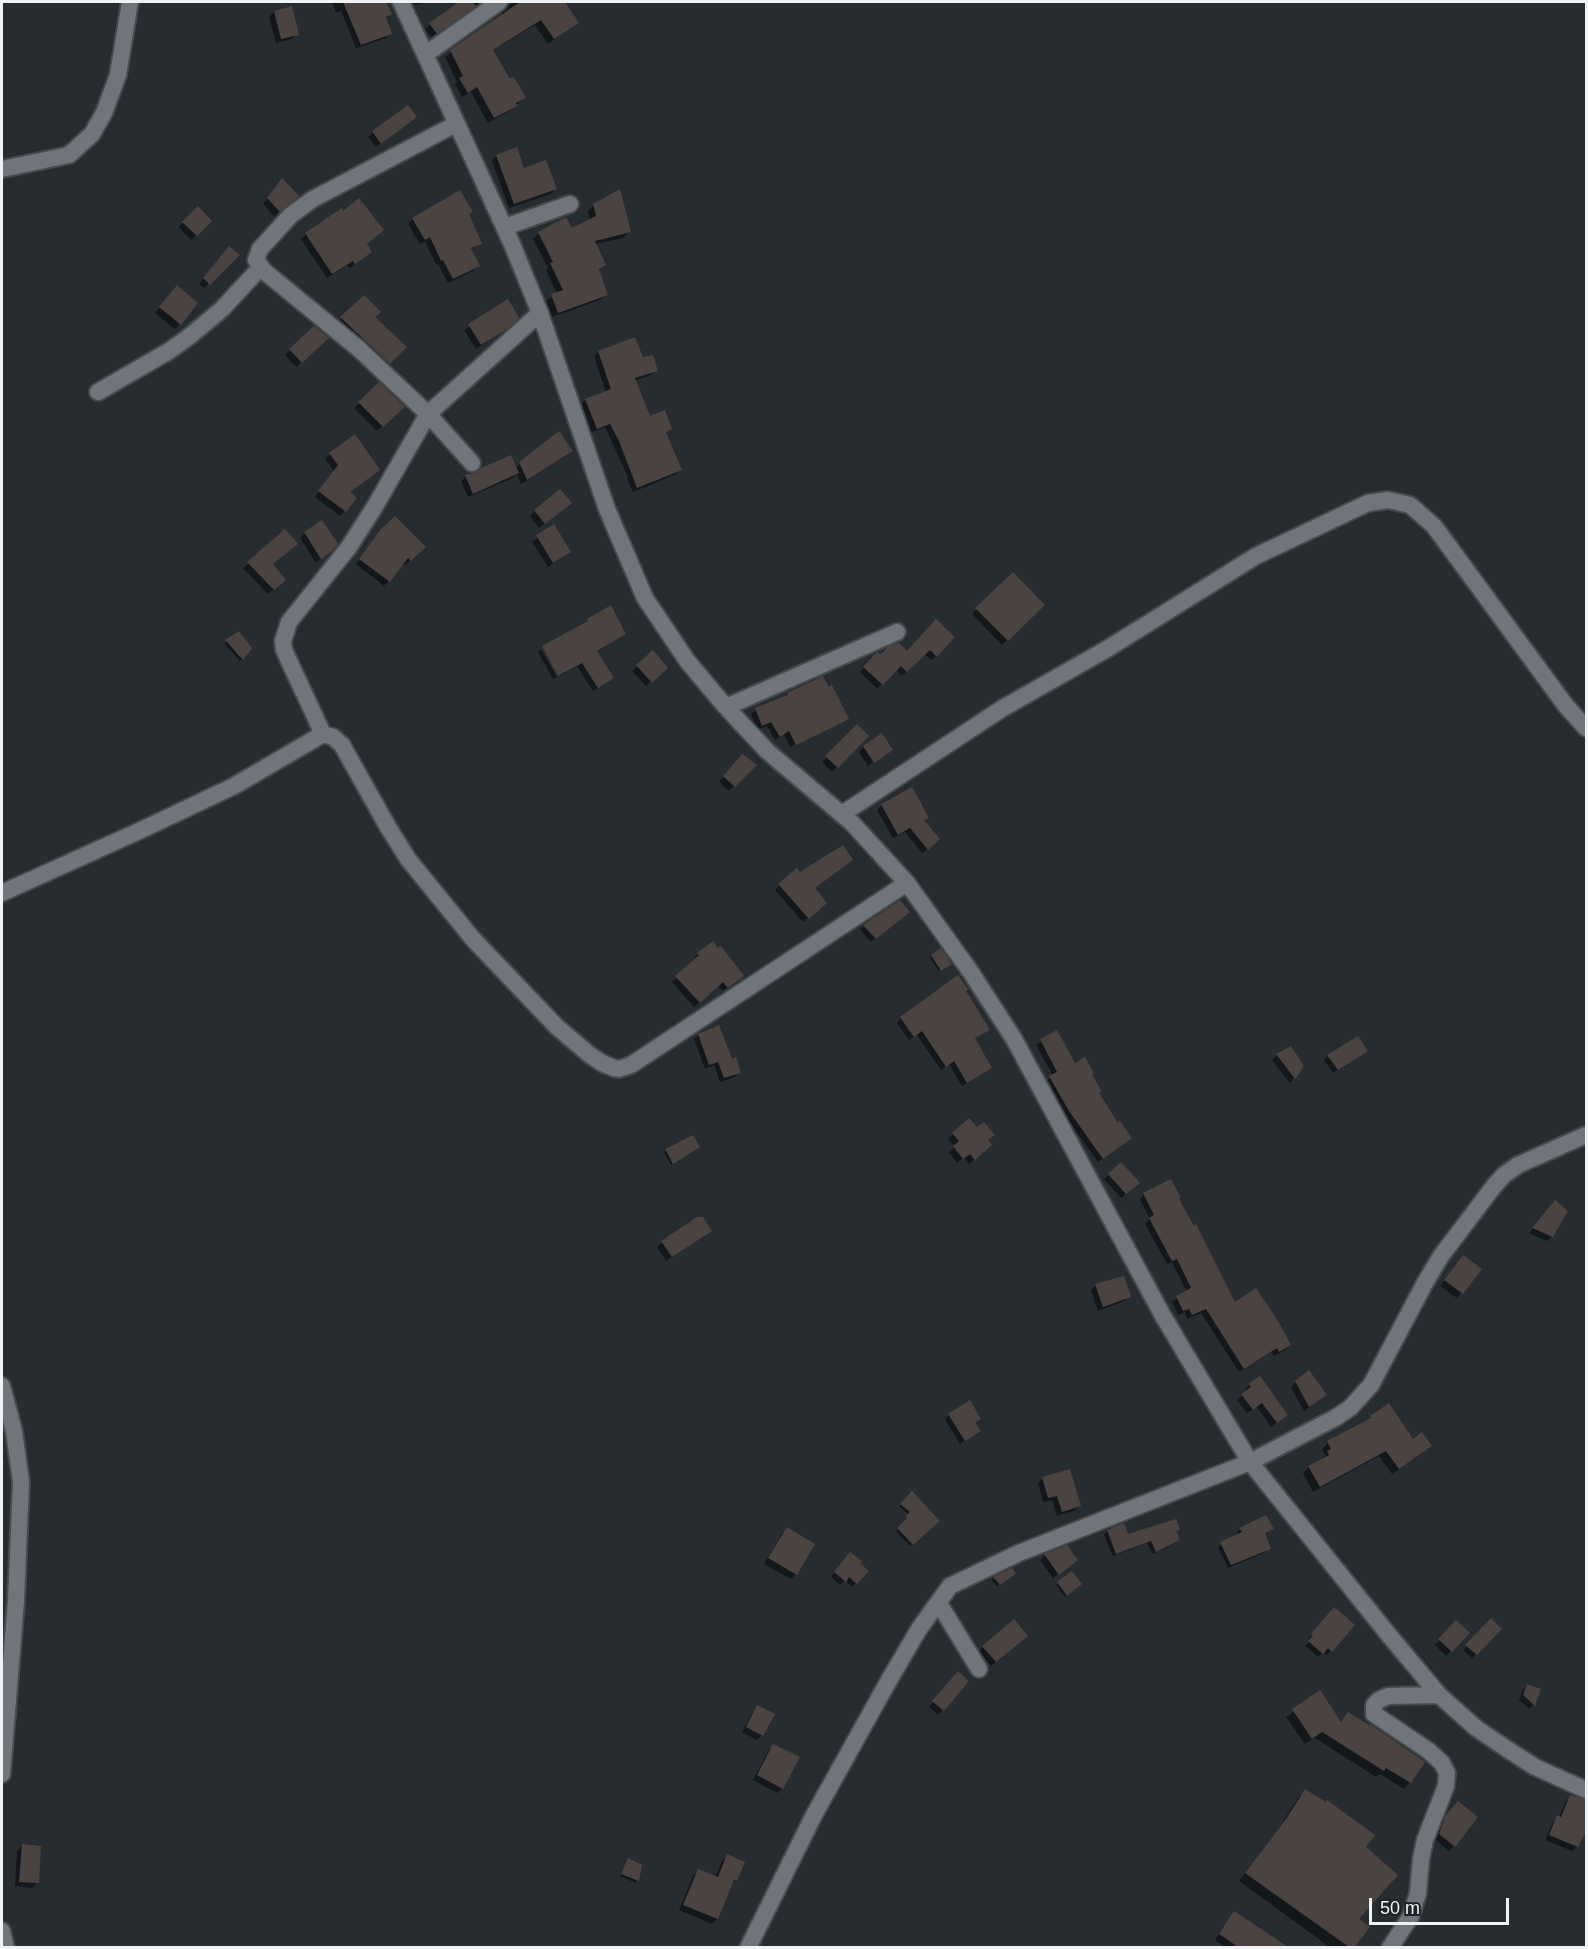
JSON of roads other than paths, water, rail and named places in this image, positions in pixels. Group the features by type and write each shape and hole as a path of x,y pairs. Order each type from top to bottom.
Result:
{"street":[{"path":"2,169 69,155 92,134 104,113 118,75 130,2"},
{"path":"401,2 505,227 540,313 607,508 645,598 688,662 726,707 767,751 842,814 907,883 969,971 1014,1039 1163,1316 1251,1462 1439,1695 1476,1728 1535,1767 1587,1790"},
{"path":"426,54 499,2"},
{"path":"456,124 313,199 291,215 261,249 256,260 264,272 359,349 428,414 472,463"},
{"path":"505,227 570,204"},
{"path":"98,392 159,357 190,336 222,309 261,267"},
{"path":"323,734 284,650 285,632 295,613 349,547 428,414 540,313"},
{"path":"842,814 1003,708 1107,649 1256,555 1368,503 1388,500 1410,505 1434,526 1566,706 1587,728"},
{"path":"726,707 897,632"},
{"path":"2,893 234,786 323,734 333,737 342,746 408,859 473,939 538,1008 579,1047 602,1063 619,1069 632,1065 907,883"},
{"path":"748,1947 814,1815 888,1682 919,1629 945,1592 955,1582 1019,1553 1251,1462 1350,1408 1371,1385 1431,1273 1463,1224 1494,1186 1518,1165 1587,1135"},
{"path":"2,1386 14,1431 21,1482 16,1601 2,1774"},
{"path":"938,1602 979,1669"},
{"path":"1390,1947 1411,1916 1418,1893 1425,1840 1446,1786 1447,1773 1442,1764 1429,1751 1374,1714 1374,1705 1388,1696 1439,1695"},
{"path":"2,1931 6,1947"}]}
